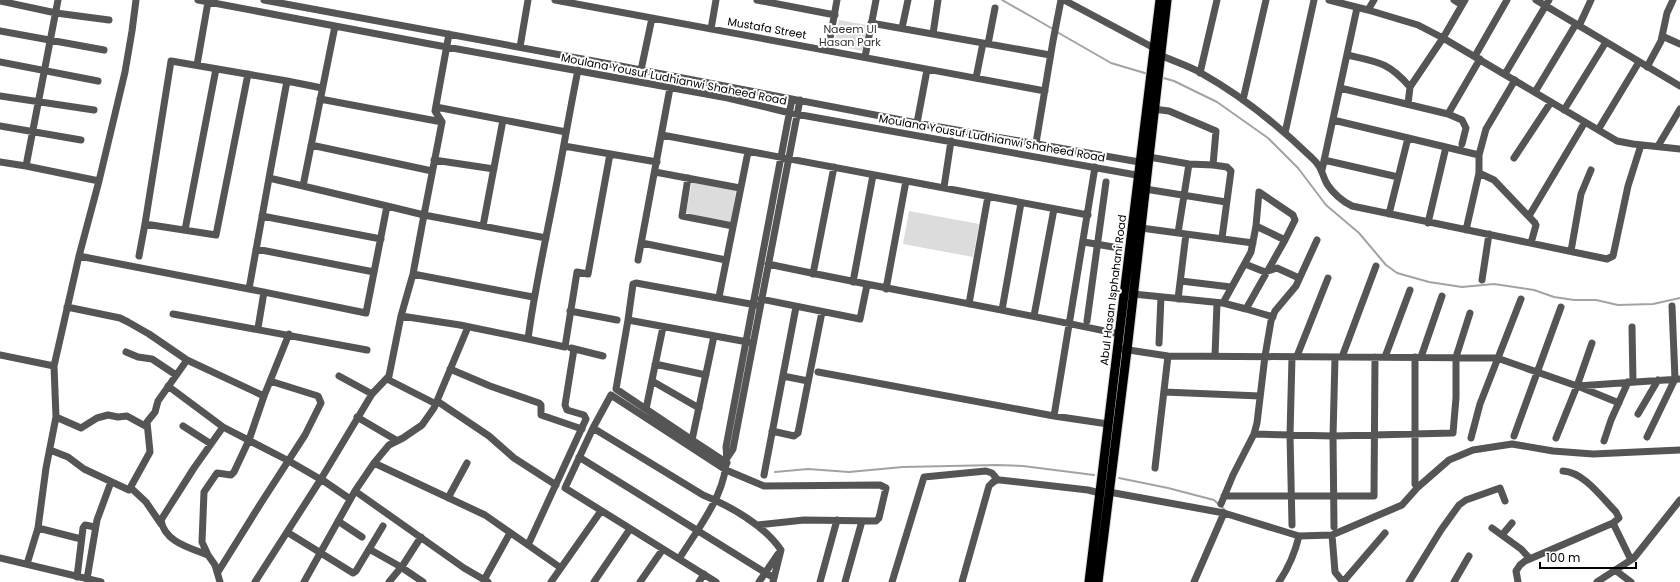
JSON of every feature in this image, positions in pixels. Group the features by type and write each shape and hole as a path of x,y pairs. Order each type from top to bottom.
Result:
{"main road":[{"name":"Abul Hasan Isphahani Road","path":"1098,582 1108,424 1119,334 1146,161 1152,107 1160,0"},
{"name":"Abul Hasan Isphahani Road","path":"1156,52 1167,0"},
{"name":"Abul Hasan Isphahani Road","path":"1089,582 1127,350 1145,189 1143,176"}],"street":[{"path":"26,166 58,0"},
{"path":"27,564 38,528 56,417 54,366 79,256 99,181 125,72 136,0"},
{"name":"Moulana Yousuf Ludhianwi Shaheed Road","path":"198,0 728,98 790,113 1143,176"},
{"name":"Moulana Yousuf Ludhianwi Shaheed Road","path":"264,0 520,47 916,123 1146,161 1227,167 1231,171 1226,202"},
{"path":"520,47 528,0"},
{"name":"Mustafa Street","path":"555,0 595,4 652,18 1045,91"},
{"path":"711,29 716,0"},
{"path":"757,0 835,15"},
{"path":"828,50 837,0"},
{"path":"865,57 876,0"},
{"path":"902,28 908,0"},
{"path":"933,34 938,0"},
{"path":"1036,143 1050,55 1063,0 1156,52 1200,73 1243,100 1285,133 1313,159 1322,170 1327,184 1342,201 1352,206 1607,259 1613,256 1628,186 1641,145"},
{"path":"1200,73 1217,0"},
{"path":"1243,100 1266,0"},
{"path":"1285,133 1314,0"},
{"path":"1330,0 1418,25 1505,74 1617,141 1680,149"},
{"path":"1368,10 1374,0"},
{"path":"1408,104 1410,87 1443,38 1463,2 1454,0"},
{"path":"1448,114 1507,0"},
{"path":"1536,0 1547,3 1577,25 1680,86"},
{"path":"1535,92 1591,0"},
{"path":"1647,66 1661,41 1667,13 1673,0"},
{"path":"0,1 56,13 109,20"},
{"path":"197,65 208,2"},
{"path":"1505,74 1547,3"},
{"path":"976,78 995,8"},
{"path":"1322,170 1357,8"},
{"path":"640,70 652,18"},
{"path":"872,23 1050,55"},
{"path":"303,186 335,26"},
{"path":"0,31 104,50"},
{"path":"256,582 357,417 372,394 387,379 391,370 402,316 413,274 442,122 435,111 449,34"},
{"path":"1662,36 1680,44"},
{"path":"1564,110 1606,42"},
{"path":"1347,55 1389,66 1410,87"},
{"path":"139,256 171,61 322,88"},
{"path":"0,62 98,81"},
{"path":"1598,130 1639,62"},
{"path":"185,230 216,69"},
{"path":"528,339 534,297 578,70"},
{"path":"916,123 927,70"},
{"path":"145,224 216,235 248,74"},
{"path":"1466,230 1479,173 1479,155 1486,129 1515,80"},
{"path":"249,289 286,81"},
{"path":"638,260 670,88"},
{"path":"1340,88 1448,114 1462,120 1466,128 1462,144"},
{"path":"0,96 94,110"},
{"path":"320,99 442,122"},
{"path":"758,303 792,99"},
{"path":"679,559 716,500 727,464 726,447 768,264 800,100"},
{"path":"1514,158 1551,102"},
{"path":"436,107 566,132"},
{"path":"1152,107 1169,111 1216,131 1213,165"},
{"path":"1658,146 1680,109"},
{"path":"483,226 503,120"},
{"path":"1333,120 1479,155"},
{"path":"1529,216 1585,122"},
{"path":"0,126 81,140"},
{"path":"662,134 748,152 944,187 1088,215"},
{"path":"1389,214 1408,138"},
{"path":"944,187 951,141"},
{"path":"311,145 432,171"},
{"path":"564,146 657,162"},
{"path":"1428,223 1446,147"},
{"path":"719,297 748,152"},
{"path":"565,347 577,272 588,274 610,154"},
{"path":"434,160 494,170"},
{"path":"1324,160 1398,177"},
{"path":"0,162 99,181"},
{"path":"1178,233 1189,164"},
{"path":"813,274 834,167"},
{"path":"1054,416 1084,242 1095,167"},
{"path":"1571,251 1581,194 1591,170"},
{"path":"655,172 740,188"},
{"path":"1479,173 1494,180 1535,223 1536,226 1531,243"},
{"path":"853,282 873,175"},
{"path":"269,178 424,215 546,238"},
{"path":"688,178 682,216 733,226"},
{"path":"886,289 906,181"},
{"path":"1087,321 1106,182"},
{"path":"1145,189 1226,202 1222,238"},
{"path":"1215,356 1220,303 1245,264 1253,243 1256,226 1258,193 1260,192 1293,215 1295,220 1246,309"},
{"path":"969,304 988,196"},
{"path":"1002,310 1021,203"},
{"path":"79,256 366,312 387,206"},
{"path":"1034,316 1054,209"},
{"path":"262,216 381,239"},
{"path":"1256,226 1285,240"},
{"path":"1141,228 1253,243"},
{"path":"1178,299 1186,234"},
{"path":"1482,280 1489,234"},
{"path":"1221,504 1233,475 1254,434 1257,423 1265,356 1275,311 1296,286 1317,240"},
{"path":"1084,242 1119,248"},
{"path":"642,243 726,260"},
{"path":"256,249 374,272"},
{"path":"768,264 886,289 1034,316 1119,334"},
{"path":"1245,264 1265,272 1277,268 1299,278"},
{"path":"1342,357 1376,266"},
{"path":"413,274 534,297"},
{"path":"1292,525 1290,436 1295,357 1328,278"},
{"path":"1181,282 1231,287"},
{"path":"727,464 616,389 634,283 758,303 796,307 860,319 867,285"},
{"path":"1385,357 1410,290"},
{"path":"258,328 264,292"},
{"path":"1133,294 1220,303 1273,317"},
{"path":"1415,484 1418,357 1442,296"},
{"path":"1159,343 1161,297"},
{"path":"1471,438 1480,404 1521,299"},
{"path":"1647,437 1678,379 1672,306"},
{"path":"67,307 120,318 148,334 187,360 264,396"},
{"path":"764,475 796,307"},
{"path":"1514,436 1561,307"},
{"path":"570,312 617,320"},
{"path":"772,431 794,436 798,433 822,312"},
{"path":"1254,434 1333,436 1451,433 1454,431 1456,357 1470,313"},
{"path":"173,314 258,328 367,350"},
{"path":"402,316 468,327 603,356"},
{"path":"628,320 749,342"},
{"path":"304,582 355,490 388,444 409,434 422,425 436,402 468,327"},
{"path":"646,409 663,327"},
{"path":"1604,441 1619,403 1631,382 1632,327"},
{"path":"220,582 215,565 202,542 204,492 218,473 231,475 234,472 250,440 264,396 289,334"},
{"path":"692,440 714,336"},
{"path":"1556,438 1577,386 1592,343"},
{"path":"528,545 582,429 586,417 567,410 565,405 574,349"},
{"path":"1118,349 1168,356 1497,358 1577,386 1619,403"},
{"path":"126,352 138,357 152,359 176,375"},
{"path":"0,355 54,366"},
{"path":"1155,468 1168,356"},
{"path":"1224,496 1371,496 1374,494 1374,357"},
{"path":"1334,358 1334,527"},
{"path":"50,450 68,457 84,469 126,490 131,488 150,452 147,427 148,420 155,412 158,402 168,386 187,360"},
{"path":"655,364 706,375"},
{"path":"450,368 490,386 539,403 541,405 541,415 582,429"},
{"path":"818,372 1054,416 1108,424"},
{"path":"339,376 372,394"},
{"path":"783,376 808,381"},
{"path":"387,379 436,402 489,436 514,458 556,485"},
{"path":"1577,386 1678,379"},
{"path":"1638,414 1658,380"},
{"path":"218,572 313,421 320,399 316,395 270,381"},
{"path":"652,381 699,408"},
{"path":"168,386 223,427 289,461 350,499"},
{"path":"1164,392 1260,396"},
{"path":"716,582 565,488 593,428 611,395 764,486 884,486 886,488 879,518 876,521 804,520 757,525"},
{"path":"56,417 81,428 97,418 108,415 127,416 147,427"},
{"path":"357,417 396,440"},
{"path":"183,426 211,444"},
{"path":"161,524 162,517 223,427"},
{"path":"579,457 697,530 774,580 781,550 777,543 757,525 716,500 703,495 593,428"},
{"path":"892,582 924,477 986,471 992,473 997,479 1104,492 1224,513 1299,536 1332,535 1402,505 1418,487 1449,460 1473,450 1512,444 1553,451 1593,454 1680,450"},
{"path":"448,498 467,463"},
{"path":"374,464 485,515 561,568"},
{"path":"1518,582 1516,572 1517,568 1530,559 1613,523 1619,518 1616,512 1580,476 1563,471"},
{"path":"962,582 989,486 997,479"},
{"path":"87,579 95,528 111,482"},
{"path":"131,488 146,502 174,540 208,555"},
{"path":"1409,582 1441,530 1459,505 1466,500 1500,488 1505,501"},
{"path":"355,490 464,568 486,581 510,533"},
{"path":"1597,582 1634,558 1680,500"},
{"path":"551,582 601,511"},
{"path":"1194,582 1224,513"},
{"path":"820,582 837,520"},
{"path":"338,521 362,537"},
{"path":"845,582 862,521"},
{"path":"1502,535 1512,523"},
{"path":"1613,523 1631,560"},
{"path":"77,577 81,539 84,526 95,528"},
{"path":"287,532 320,554 353,573 356,571 383,526"},
{"path":"38,528 81,539"},
{"path":"1492,528 1521,549 1530,559"},
{"path":"594,582 630,529"},
{"path":"1332,535 1335,572 1343,582 1385,533"},
{"path":"1279,582 1290,565 1296,550 1299,536"},
{"path":"389,582 421,537"},
{"path":"369,549 401,567 423,582"},
{"path":"640,582 663,549"},
{"path":"759,582 781,550"},
{"path":"1454,582 1469,556"},
{"path":"0,558 101,582"},
{"path":"1615,570 1631,582"},
{"path":"699,582 704,574"}],"green space":[{"name":"Naeem Ul Hasan Park","path":"839,20 867,25 862,51 834,45"},
{"path":"692,182 736,190 731,222 686,213"},
{"path":"909,211 979,224 973,257 903,244"}],"waterway":[{"path":"1002,0 1053,29"},
{"path":"1057,32 1111,63 1148,74"},
{"path":"1160,77 1174,81 1217,102 1268,138 1298,168 1326,205 1359,233 1386,265 1397,273 1429,282 1462,287 1494,284 1534,290 1554,297 1574,300 1596,300 1618,305 1653,304 1680,298"},
{"path":"775,472 808,469 849,472 903,467 997,465 1023,466 1094,475"},
{"path":"1119,478 1168,488 1214,500 1225,510"}]}
